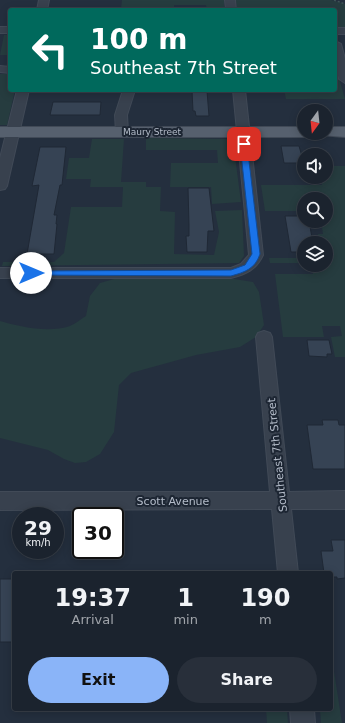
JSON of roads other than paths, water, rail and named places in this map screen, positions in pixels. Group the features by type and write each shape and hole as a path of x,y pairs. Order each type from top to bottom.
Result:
{"main road":[{"name":"Maury Street","path":"6,132 297,132"},
{"path":"333,132 345,132"}],"street":[{"path":"337,51 345,79"},
{"path":"0,186 6,132 22,92"},
{"path":"122,132 122,115 128,92"},
{"path":"0,274 231,273 248,267 256,254 239,92"},
{"name":"Southeast 7th Street","path":"264,337 288,571"},
{"name":"Scott Avenue","path":"0,501 345,500"},
{"path":"302,711 303,723"}]}
